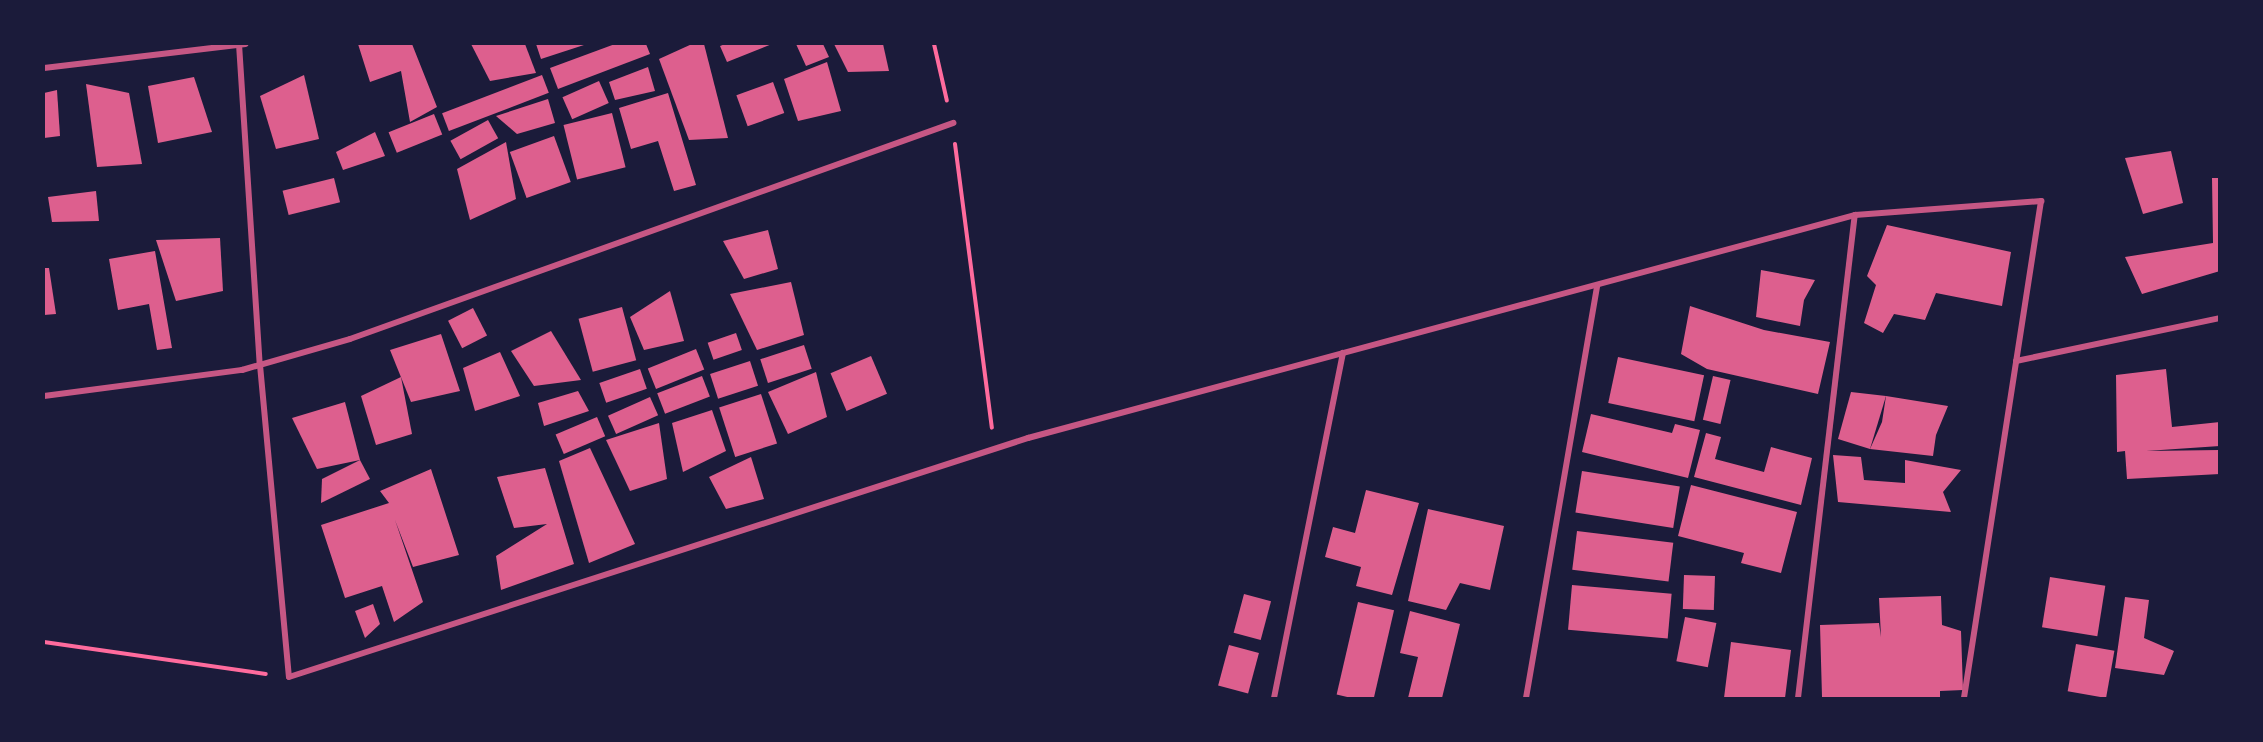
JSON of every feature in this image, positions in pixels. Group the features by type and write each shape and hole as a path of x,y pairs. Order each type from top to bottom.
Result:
{"street":[{"path":"44,68 241,44 260,365 289,677 995,448 1343,353 1855,215 2041,201 1964,699"},
{"path":"44,396 260,365 350,339 953,123"},
{"path":"1798,699 1855,215"},
{"path":"1526,699 1597,285"},
{"path":"2016,361 2220,318"},
{"path":"1274,699 1343,353"}],"path":[{"path":"934,44 953,123 995,448"},
{"path":"44,642 289,677"}],"building":[{"path":"358,44 412,44 437,107 410,122 401,71 370,82"},
{"path":"471,44 525,44 536,73 490,81"},
{"path":"536,44 587,44 541,59"},
{"path":"615,44 646,44 650,54 558,89 550,68"},
{"path":"692,44 704,44 728,138 689,140 659,59"},
{"path":"725,44 772,44 727,62 720,46"},
{"path":"796,44 823,44 829,57 806,66"},
{"path":"834,44 883,44 889,71 848,72"},
{"path":"827,62 841,111 798,121 784,79"},
{"path":"648,67 655,91 615,100 609,82"},
{"path":"304,75 319,139 276,149 260,96"},
{"path":"542,75 549,93 449,131 442,113"},
{"path":"194,77 212,132 158,143 148,86"},
{"path":"599,81 609,103 572,119 562,97"},
{"path":"773,82 784,113 748,126 736,95"},
{"path":"86,84 129,93 142,164 97,167"},
{"path":"57,90 60,136 44,138 44,93"},
{"path":"668,93 696,185 674,191 658,141 631,149 619,108"},
{"path":"548,99 555,123 517,134 496,116"},
{"path":"612,113 626,167 577,179 563,125"},
{"path":"434,114 442,134 397,153 389,132"},
{"path":"488,120 498,138 461,159 450,141"},
{"path":"375,132 385,156 343,170 336,152"},
{"path":"554,136 571,182 527,198 510,152"},
{"path":"506,142 516,199 470,220 457,169"},
{"path":"2171,151 2183,203 2143,214 2125,158"},
{"path":"334,178 340,202 289,215 283,191"},
{"path":"2212,178 2220,178 2220,271 2142,294 2125,257 2213,243"},
{"path":"96,191 99,221 52,222 48,197"},
{"path":"1887,225 2011,252 2002,306 1936,293 1925,320 1894,314 1883,333 1864,323 1876,285 1867,276"},
{"path":"768,230 778,269 744,279 723,241"},
{"path":"220,238 223,291 176,301 156,240"},
{"path":"155,251 172,348 157,350 149,304 118,310 109,259"},
{"path":"44,268 49,268 56,314 44,315"},
{"path":"1761,270 1815,280 1804,300 1800,326 1756,317"},
{"path":"791,282 804,335 757,350 730,294"},
{"path":"670,291 684,341 644,350 630,317"},
{"path":"1690,306 1764,330 1830,342 1818,394 1707,369 1681,354"},
{"path":"622,307 636,360 593,372 579,319"},
{"path":"473,308 487,336 462,348 448,321"},
{"path":"551,331 581,380 534,386 511,351"},
{"path":"736,333 742,350 713,360 708,343"},
{"path":"441,334 460,391 411,402 390,350"},
{"path":"804,345 812,369 768,383 760,359"},
{"path":"696,349 704,369 656,389 648,368"},
{"path":"500,352 520,396 475,411 463,368"},
{"path":"871,356 887,394 847,411 830,373"},
{"path":"1618,357 1704,375 1694,421 1608,403"},
{"path":"750,361 758,386 718,399 710,374"},
{"path":"640,369 647,389 606,403 599,383"},
{"path":"2166,369 2172,427 2220,422 2220,446 2146,451 2220,450 2220,474 2127,479 2125,451 2117,452 2116,375"},
{"path":"816,372 827,417 788,434 768,392"},
{"path":"702,376 710,397 665,414 657,393"},
{"path":"1713,376 1731,380 1720,424 1703,420"},
{"path":"401,377 412,434 376,445 361,396"},
{"path":"578,391 589,411 544,426 538,403"},
{"path":"1851,392 1886,396 1870,449 1838,439"},
{"path":"761,394 777,443 735,457 719,408"},
{"path":"1886,396 1948,406 1936,435 1933,456 1870,449 1882,422"},
{"path":"650,397 658,415 616,434 608,416"},
{"path":"345,402 360,460 317,469 292,418"},
{"path":"712,410 726,451 683,472 672,423"},
{"path":"1591,414 1672,433 1675,424 1700,430 1688,478 1582,452"},
{"path":"597,417 605,436 564,454 556,435"},
{"path":"659,423 667,479 630,491 606,440"},
{"path":"1706,433 1721,437 1715,459 1764,472 1771,447 1812,458 1801,505 1694,477"},
{"path":"590,448 635,544 589,563 559,461"},
{"path":"1833,455 1861,457 1864,480 1905,483 1905,460 1961,470 1943,492 1951,512 1838,502"},
{"path":"751,457 764,499 726,509 709,477"},
{"path":"360,460 370,479 321,503 322,479"},
{"path":"545,468 574,564 501,590 496,556 547,524 514,528 497,477"},
{"path":"431,469 459,555 413,567 395,520 423,602 394,622 382,586 345,598 321,525 389,503 380,491"},
{"path":"1582,471 1680,486 1673,528 1575,512"},
{"path":"1691,485 1797,512 1781,573 1741,563 1744,553 1678,536"},
{"path":"1366,490 1419,503 1392,595 1356,586 1361,567 1325,557 1333,527 1355,533"},
{"path":"1428,509 1504,526 1490,590 1460,583 1446,610 1408,601"},
{"path":"1577,531 1673,543 1669,582 1572,570"},
{"path":"1684,575 1715,576 1714,610 1683,609"},
{"path":"2050,577 2105,586 2097,636 2042,627"},
{"path":"1572,585 1672,594 1668,639 1568,630"},
{"path":"1244,594 1271,601 1261,640 1234,633"},
{"path":"1941,596 1942,625 1961,631 1963,690 1940,691 1940,698 1822,697 1820,625 1879,623 1881,637 1879,598"},
{"path":"2125,597 2149,600 2144,638 2174,651 2164,675 2115,668"},
{"path":"1358,602 1394,610 1374,698 1352,698 1337,695"},
{"path":"373,604 380,624 365,638 355,611"},
{"path":"1410,611 1460,624 1442,698 1408,698 1418,657 1400,653"},
{"path":"1685,617 1716,623 1708,667 1676,661"},
{"path":"1731,642 1791,650 1785,698 1724,698"},
{"path":"2076,644 2114,651 2106,698 2068,691"},
{"path":"1229,645 1259,653 1248,694 1218,686"}]}
